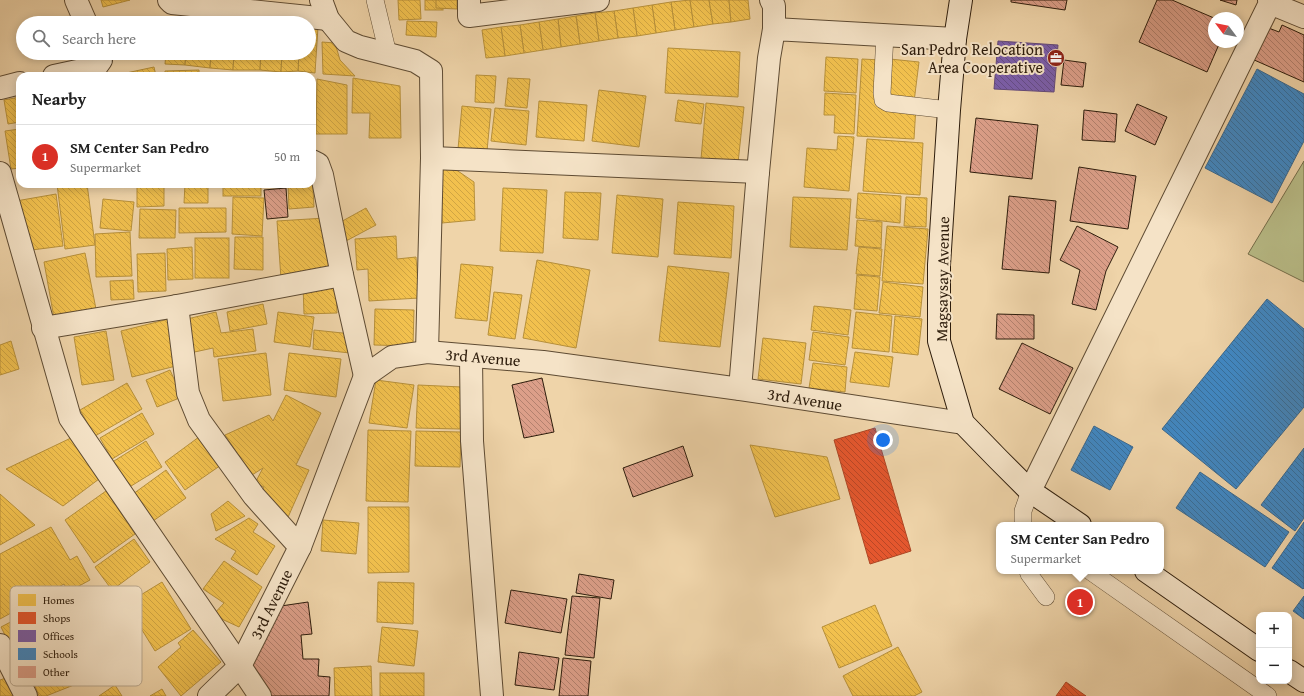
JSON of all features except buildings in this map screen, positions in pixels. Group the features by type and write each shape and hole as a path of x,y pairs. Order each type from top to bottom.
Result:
{"street":[{"path":"76,0 83,16"},
{"path":"169,0 172,3 325,9 346,41 360,48 415,61 431,71 432,158 427,352"},
{"path":"469,0 469,16 572,2 598,0"},
{"path":"740,389 758,172 769,58 774,28 774,6 771,0"},
{"name":"Magsaysay Avenue","path":"961,0 955,39 949,110 939,266 939,341 963,423 1030,491 1076,522"},
{"path":"1030,491 1270,1 1304,17"},
{"path":"774,28 955,39"},
{"path":"73,72 96,67 100,60"},
{"path":"0,88 16,85"},
{"path":"432,158 758,172"},
{"path":"316,163 318,164 322,175 342,275 365,376"},
{"path":"7,180 43,328 70,418 260,696"},
{"path":"43,328 178,306 342,275"},
{"path":"178,306 188,393 199,420 254,496 300,547"},
{"name":"3rd Avenue","path":"209,696 240,666 300,547 365,376 392,357 427,352 471,357 543,362 740,389 963,423"},
{"path":"471,357 472,441 492,696"},
{"path":"1150,574 1256,648"},
{"path":"0,645 6,669"},
{"path":"1292,673 1304,681"},
{"path":"19,686 26,696"}],"lane":[{"path":"375,0 388,54"},
{"path":"885,34 882,93 883,100 888,103 949,110"},
{"path":"1024,522 1023,511 1030,491"},
{"path":"1029,574 1046,597"},
{"path":"1094,574 1268,696"}],"green space":[{"path":"1304,161 1304,282 1248,254"}],"place":[{"name":"San Pedro Relocation Area Cooperative","path":"1056,58"},
{"name":"SM Center San Pedro","path":"1080,602"}]}
